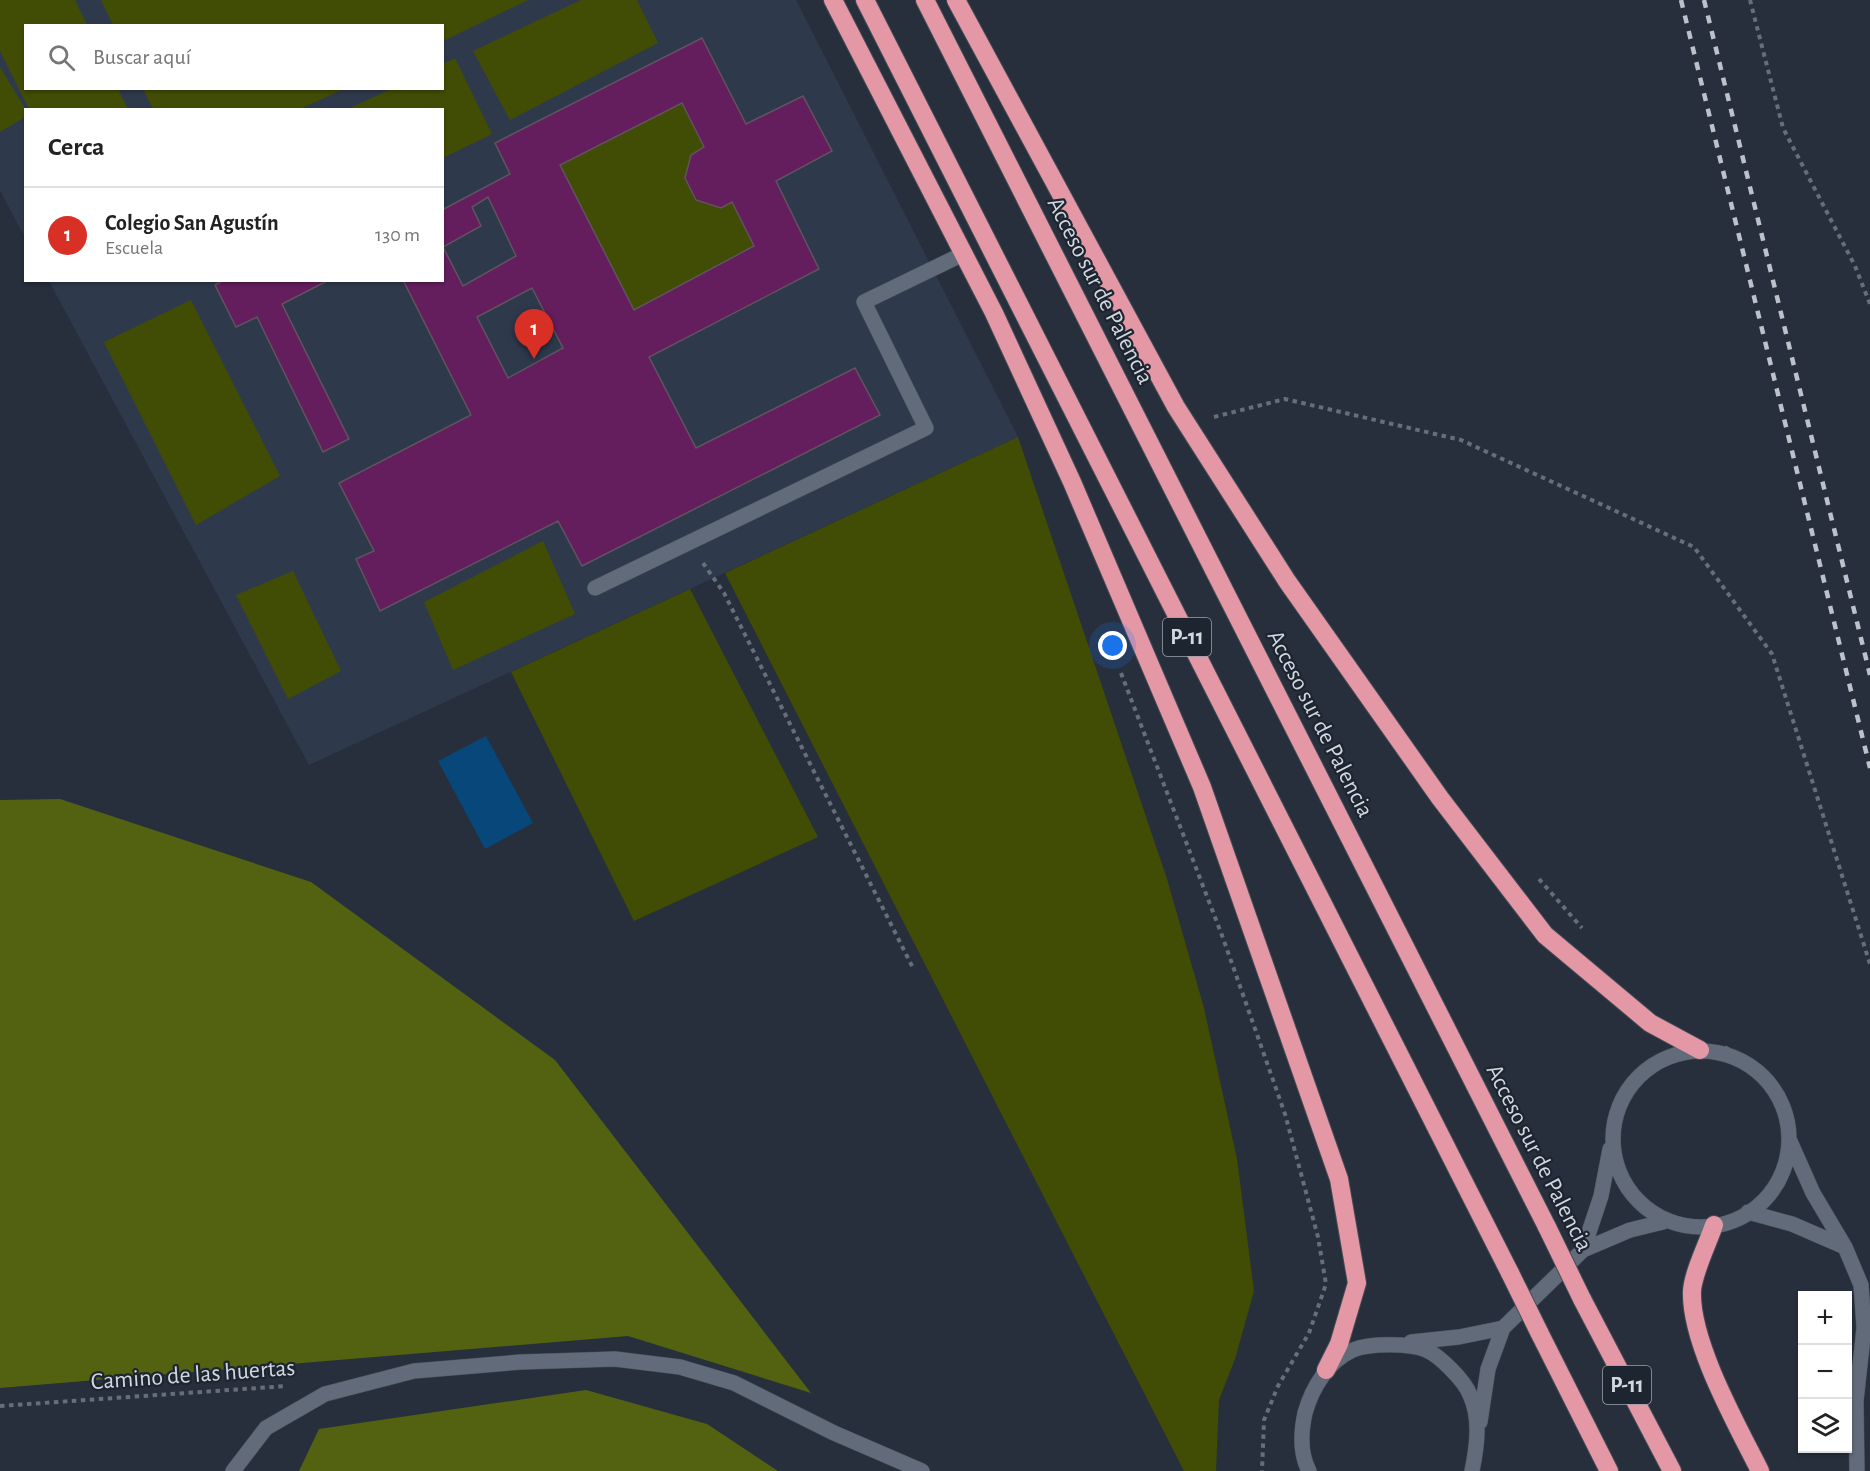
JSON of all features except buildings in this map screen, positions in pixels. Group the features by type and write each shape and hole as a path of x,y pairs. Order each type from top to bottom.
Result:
{"highway":[{"path":"833,0 994,313 1072,482 1202,787 1340,1179 1357,1283 1340,1344 1326,1370"},
{"name":"P-11","path":"865,0 1609,1471"},
{"name":"Acceso sur de Palencia","path":"925,0 1582,1299 1672,1471"},
{"path":"956,0 1176,407 1287,581 1440,798 1545,935 1650,1023 1700,1050"},
{"path":"1714,1225 1692,1290 1699,1334 1732,1415 1760,1471"}],"street":[{"path":"595,588 926,428 864,302 963,254"},
{"path":"1583,1250 1601,1196 1621,1100 1637,1076 1665,1055 1700,1050 1736,1055 1763,1076 1781,1100 1790,1139 1814,1193 1845,1247 1862,1285 1864,1328 1856,1401 1857,1471"},
{"path":"1612,1139 1618,1174 1637,1202 1663,1222"},
{"path":"1472,1471 1488,1369 1503,1328 1583,1250 1630,1230 1663,1222 1700,1228 1736,1220 1763,1202 1783,1177 1790,1139"},
{"path":"1748,1212 1792,1224 1845,1247"},
{"path":"1309,1471 1300,1433 1310,1394 1326,1370 1354,1350 1459,1337 1503,1328"},
{"path":"1389,1344 1426,1350 1452,1370 1470,1394 1478,1433"},
{"path":"234,1471 266,1428 325,1394 414,1371 521,1362 615,1359 680,1367 734,1383 834,1433 922,1471"}],"path":[{"path":"1750,0 1783,128 1855,266 1870,304"},
{"path":"1208,418 1285,399 1461,440 1694,547 1772,654 1870,964"},
{"path":"689,543 724,593 913,968"},
{"path":"1120,671 1223,938 1281,1103 1318,1237 1326,1284 1309,1333 1278,1386 1264,1420 1263,1471"},
{"path":"1537,876 1583,929"},
{"path":"1720,1043 1736,1055"},
{"name":"Camino de las huertas","path":"0,1406 296,1385"}],"shaded area":[{"path":"0,0 796,0 1018,437 309,765 50,282 444,282 444,108 24,108 24,236 0,190"}],"green space":[{"path":"0,0 75,0 87,24 24,24 24,90 118,90 128,108 28,108 0,51"},
{"path":"101,0 528,0 444,41 444,24 113,24"},
{"path":"581,0 637,0 658,43 510,120 473,51"},
{"path":"455,58 492,134 444,158 444,108 350,108 389,90 444,90 444,64"},
{"path":"0,67 25,108 24,118 0,132"},
{"path":"144,90 342,90 302,108 152,108"},
{"path":"682,103 704,147 691,155 685,179 696,200 721,208 732,202 754,246 634,310 560,165"},
{"path":"191,300 280,476 196,525 104,342"},
{"path":"1018,437 1167,879 1204,1008 1237,1159 1254,1291 1235,1359 1219,1400 1216,1471 1184,1471 725,573"},
{"path":"543,541 575,614 453,670 424,602"},
{"path":"293,571 341,671 288,699 236,595"},
{"path":"690,589 818,837 634,921 511,672"},
{"path":"60,799 311,882 555,1060 811,1393 628,1336 0,1388 0,800"},
{"path":"586,1390 707,1424 778,1471 299,1471 319,1429"}],"water":[{"path":"486,736 533,823 485,849 438,761"}],"railway":[{"path":"1681,0 1870,768"},
{"path":"1704,0 1870,675"}],"place":[{"name":"Colegio San Agustín","path":"534,359"}]}
